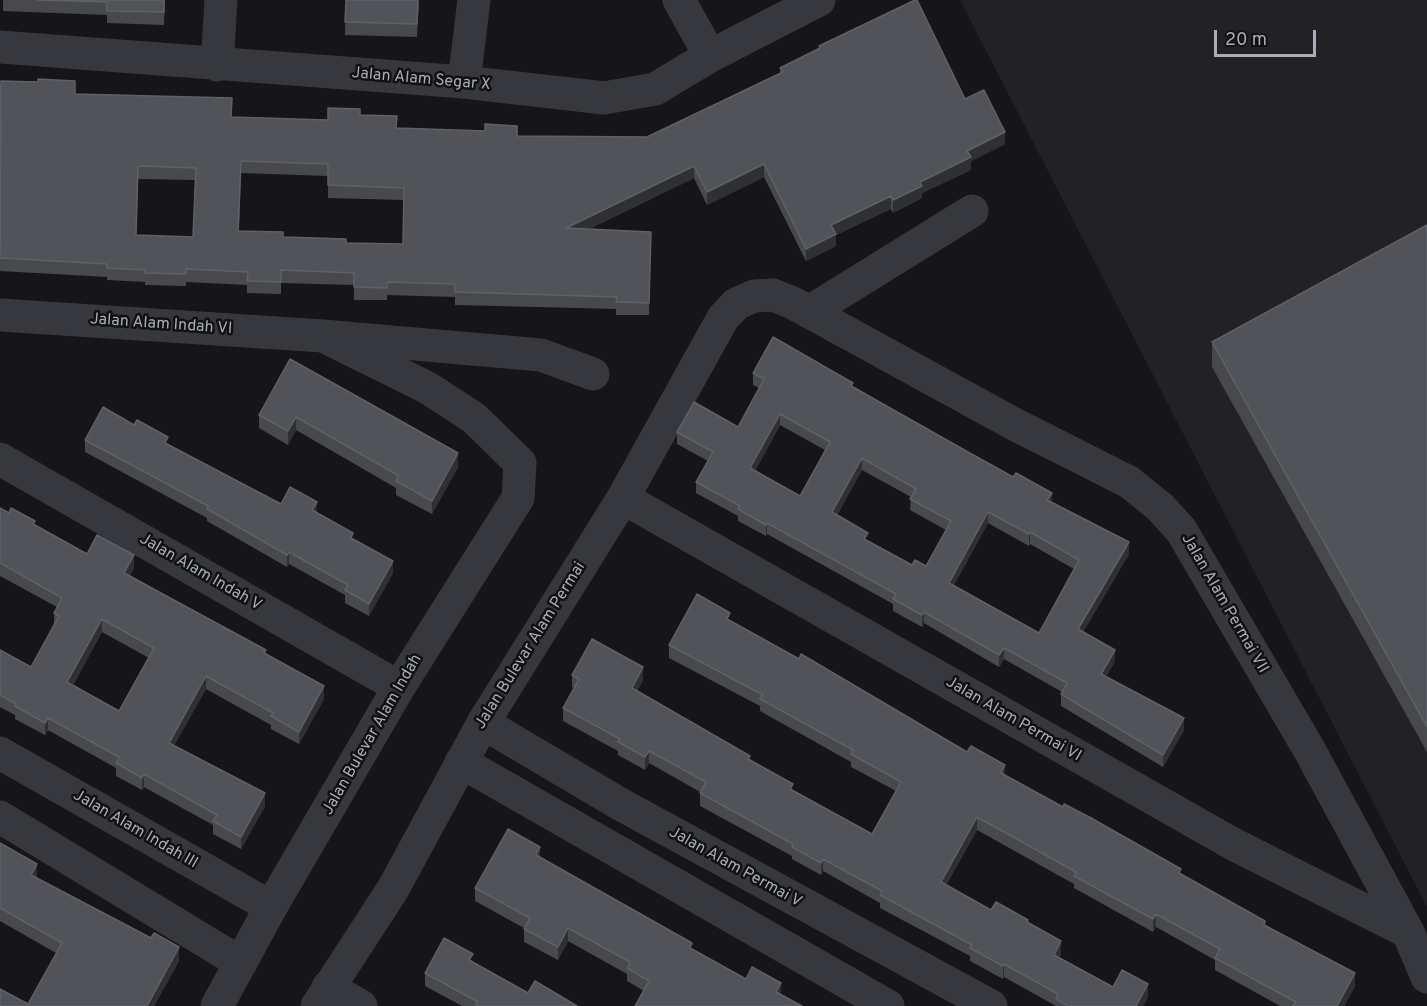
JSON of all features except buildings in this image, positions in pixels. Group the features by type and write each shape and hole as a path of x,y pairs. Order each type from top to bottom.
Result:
{"street":[{"path":"217,65 221,0"},
{"path":"464,82 474,0"},
{"path":"679,0 710,56"},
{"name":"Jalan Alam Segar X","path":"0,47 464,82 604,98 655,89 710,56 819,0"},
{"path":"809,312 972,212"},
{"name":"Jalan Alam Permai VII","path":"754,296 773,295 809,312 1014,424 1129,483 1160,507 1181,530 1310,751 1408,932 1427,977"},
{"name":"Jalan Bulevar Alam Permai","path":"322,997 393,889 483,723 624,498 723,318 736,304 754,296"},
{"name":"Jalan Alam Indah VI","path":"0,315 323,336 542,355 593,374"},
{"name":"Jalan Alam Indah VI","path":"323,336 437,394 474,418 520,463"},
{"name":"Jalan Alam Indah V","path":"0,459 399,687"},
{"name":"Jalan Bulevar Alam Indah","path":"217,1006 271,907 399,687 518,498 520,463"},
{"name":"Jalan Alam Permai VI","path":"624,498 1233,844 1408,932"},
{"name":"Jalan Alam Permai V","path":"483,723 620,804 991,1006"},
{"name":"Jalan Alam Indah III","path":"0,753 271,907"},
{"path":"461,762 888,1006"},
{"path":"0,817 242,963"},
{"path":"322,997 360,1006"}],"shaded area":[{"path":"960,0 1427,0 1427,907 998,74"}]}
